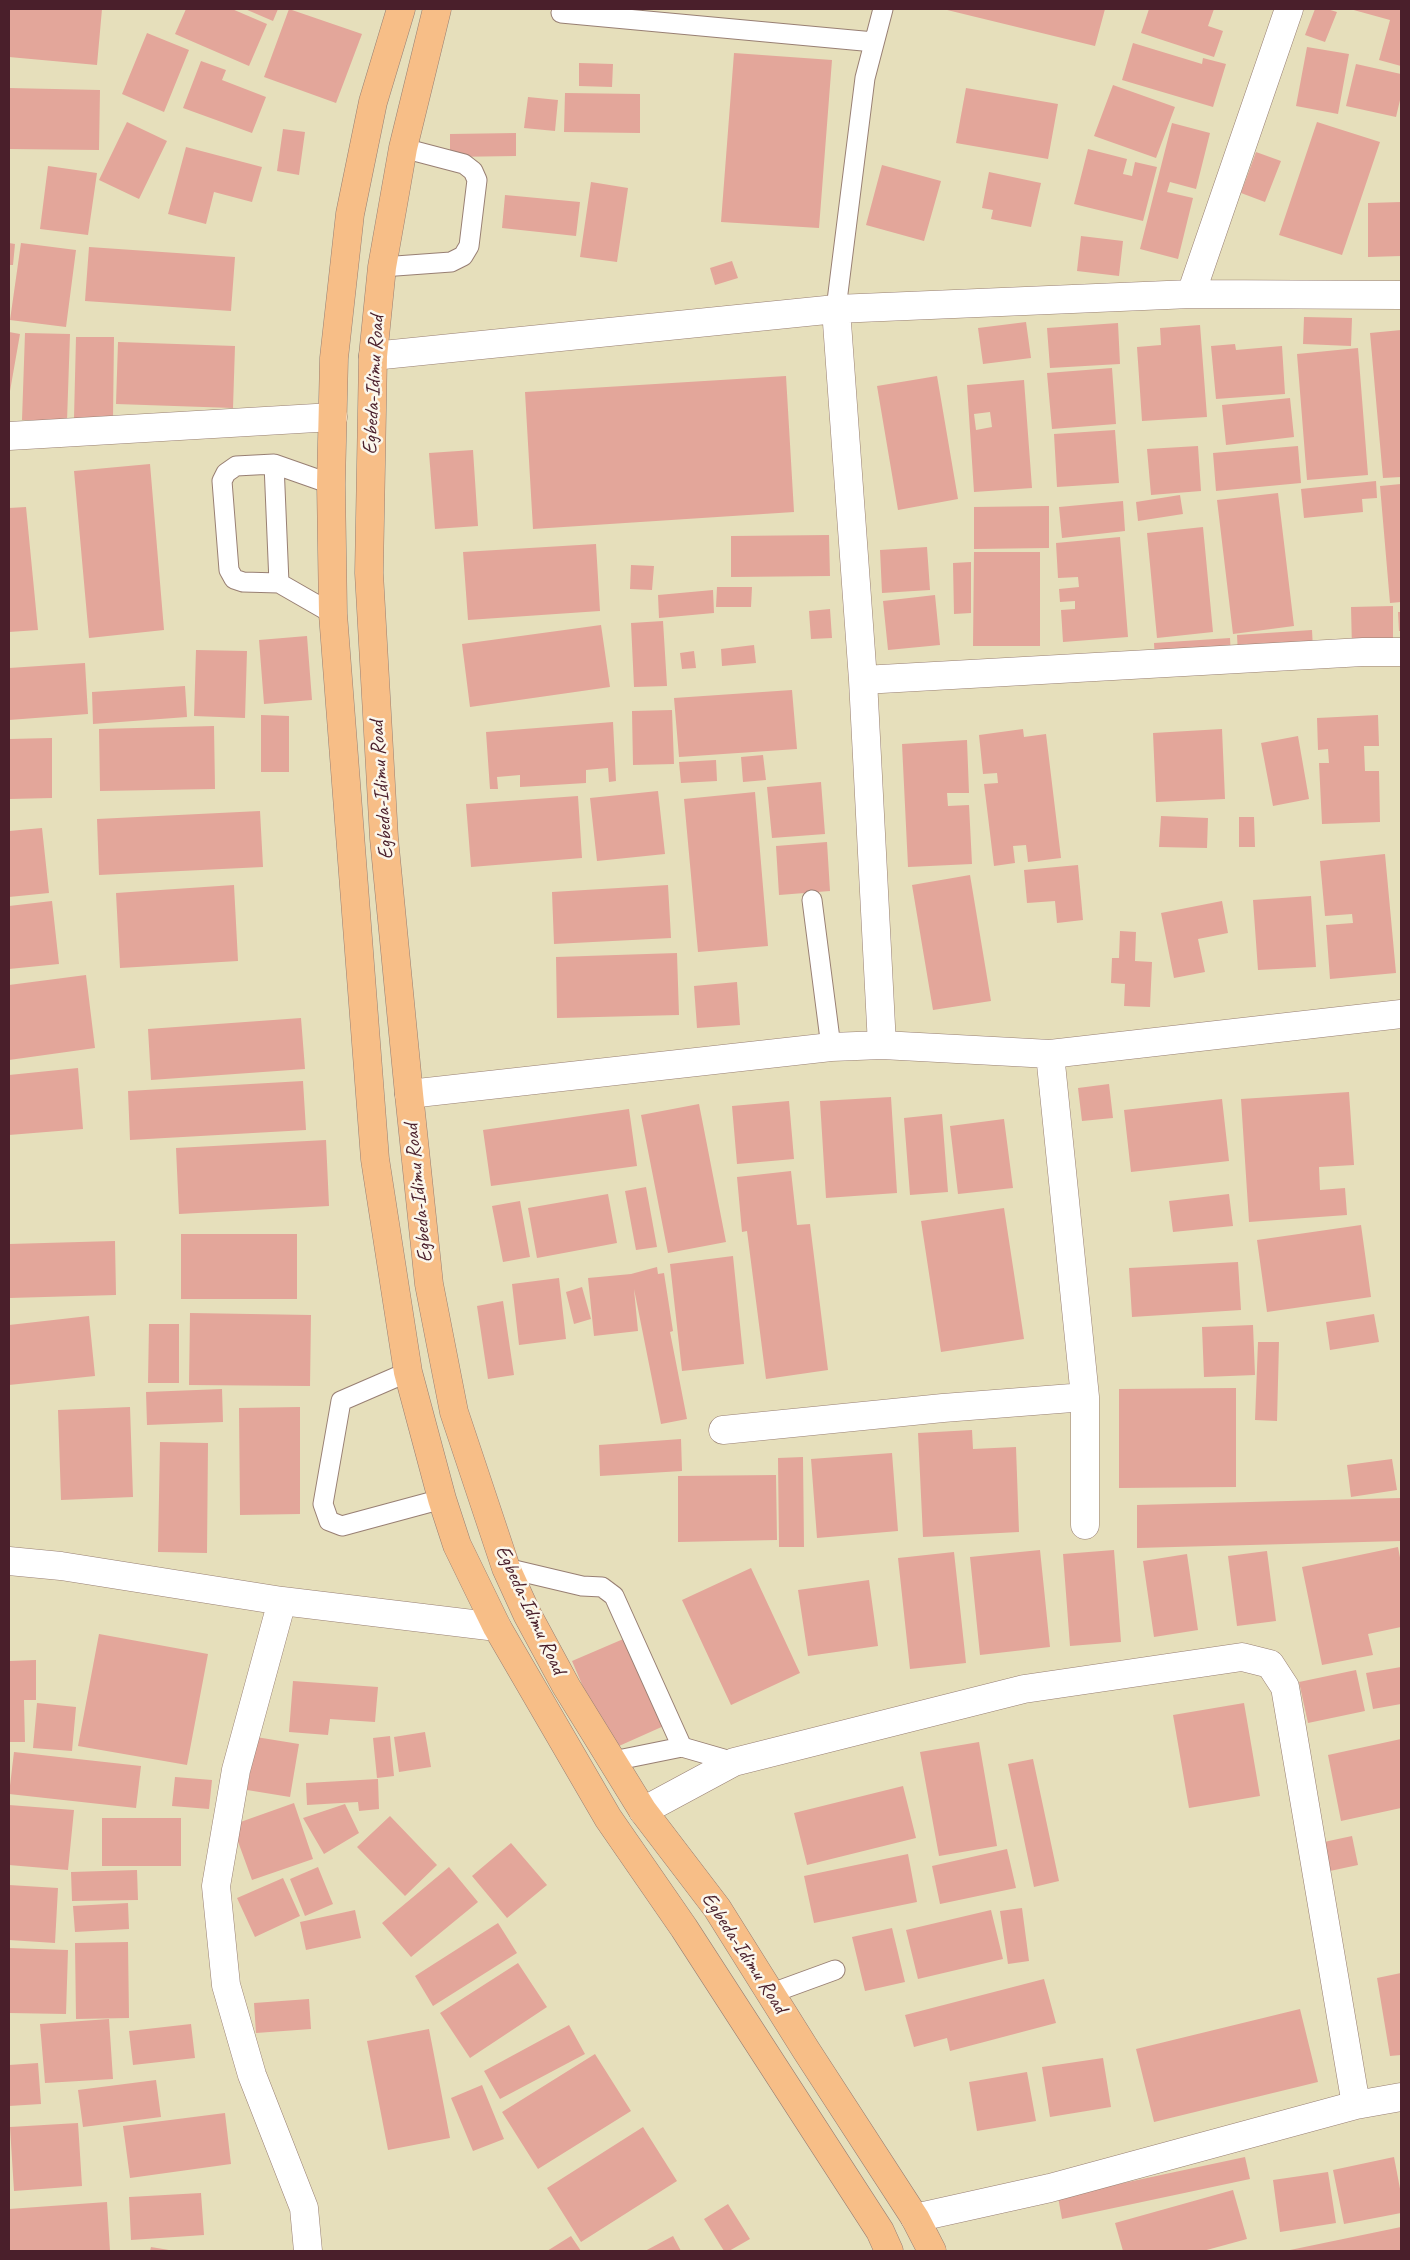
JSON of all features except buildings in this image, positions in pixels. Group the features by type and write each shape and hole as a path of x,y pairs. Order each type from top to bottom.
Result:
{"main road":[{"name":"Egbeda-Idimu Road","path":"401,9 373,102 350,214 334,358 331,484 334,614 375,1159 408,1372 442,1499 457,1545 496,1627 608,1818 684,1928 880,2231 889,2251"},
{"name":"Egbeda-Idimu Road","path":"438,9 403,148 382,268 373,356 369,573 384,838 409,1094 429,1284 454,1412 506,1568 527,1614 566,1686 644,1810 717,1908 915,2218 932,2251"},
{"path":"684,1928 717,1908"}],"street":[{"path":"1191,294 1289,9"},
{"path":"373,356 836,309 1191,294 1401,295"},
{"path":"836,309 864,680 882,1044"},
{"path":"9,436 333,417"},
{"path":"864,680 1363,652 1401,652"},
{"path":"409,1094 830,1047 882,1044 1050,1054 1401,1014"},
{"path":"1050,1054 1085,1398 1085,1525"},
{"path":"723,1430 944,1408 1085,1398"},
{"path":"9,1561 61,1566 282,1602 496,1627"},
{"path":"282,1602 236,1770 216,1886 226,1985 252,2075 304,2208 308,2251"},
{"path":"644,1810 734,1762 1024,1689 1242,1657 1270,1664 1285,1688 1356,2105"},
{"path":"915,2218 1050,2188 1356,2105 1401,2097"}],"lane":[{"path":"836,309 865,78 883,9"},
{"path":"561,14 874,42"},
{"path":"382,268 451,262 463,256 469,246 477,180 473,172 464,164 403,148"},
{"path":"331,484 274,464 236,466 226,473 222,481 229,570 234,579 243,582 279,583 334,614"},
{"path":"274,464 279,583"},
{"path":"812,900 830,1047"},
{"path":"408,1372 341,1401 322,1504 329,1521 342,1526 442,1499"},
{"path":"506,1568 582,1586 602,1587 614,1596 682,1747"},
{"path":"613,1762 682,1747 734,1762"},
{"path":"772,1993 835,1970"}]}
